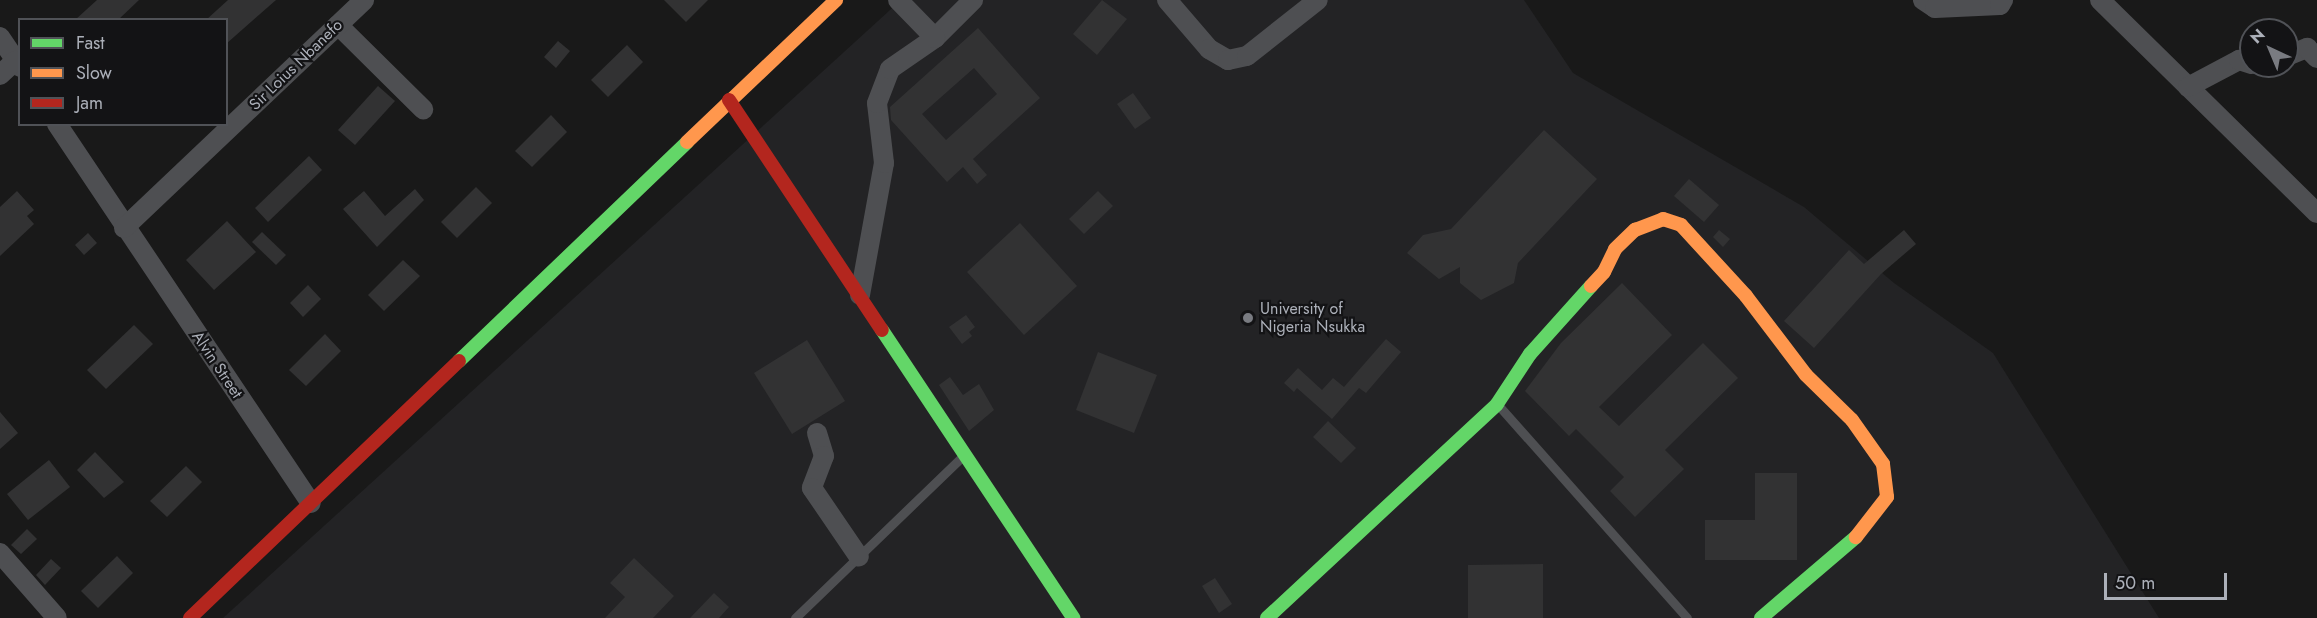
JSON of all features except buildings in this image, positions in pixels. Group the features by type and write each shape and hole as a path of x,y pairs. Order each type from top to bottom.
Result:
{"street":[{"name":"Sir Loius Nbanefo","path":"124,228 364,0"},
{"path":"190,618 836,0"},
{"path":"898,0 935,38"},
{"path":"860,295 884,163 877,103 890,69 935,38 973,0"},
{"path":"1167,0 1209,50 1228,60 1247,56 1318,0"},
{"path":"1923,0 1935,8 2000,5 2003,0"},
{"path":"2100,0 2317,213"},
{"path":"338,25 423,109"},
{"path":"0,37 17,64 0,75"},
{"path":"2299,51 2307,48 2317,58"},
{"path":"2188,87 2239,60"},
{"path":"729,100 1073,618"},
{"name":"Alvin Street","path":"58,126 124,228 310,503"},
{"path":"1267,618 1497,404 1530,354 1604,272 1622,243 1635,230 1663,219 1681,225 1746,296 1806,375 1852,420 1883,464 1887,497 1861,533 1761,618"},
{"path":"817,433 824,456 812,488 859,556"},
{"path":"0,553 57,618"}],"lane":[{"path":"1497,404 1687,618"},
{"path":"795,618 965,454"}],"shaded area":[{"name":"University of Nigeria Nsukka","path":"901,0 1524,0 1573,73 1804,207 1894,283 1993,353 2159,618 223,618"}],"traffic: fast":[{"path":"459,361 687,142"},
{"path":"1267,618 1497,404 1530,354 1591,286"},
{"path":"882,330 1073,618"},
{"path":"1761,618 1856,537"}],"traffic: slow":[{"path":"687,142 836,0"},
{"path":"1591,286 1604,272 1615,249 1635,230 1663,219 1681,225 1746,296 1806,375 1852,420 1883,464 1887,497 1856,537"}],"traffic: jam":[{"path":"729,100 882,330"},
{"path":"190,618 459,361"}],"place":[{"name":"University of Nigeria Nsukka","path":"1248,318"}]}
